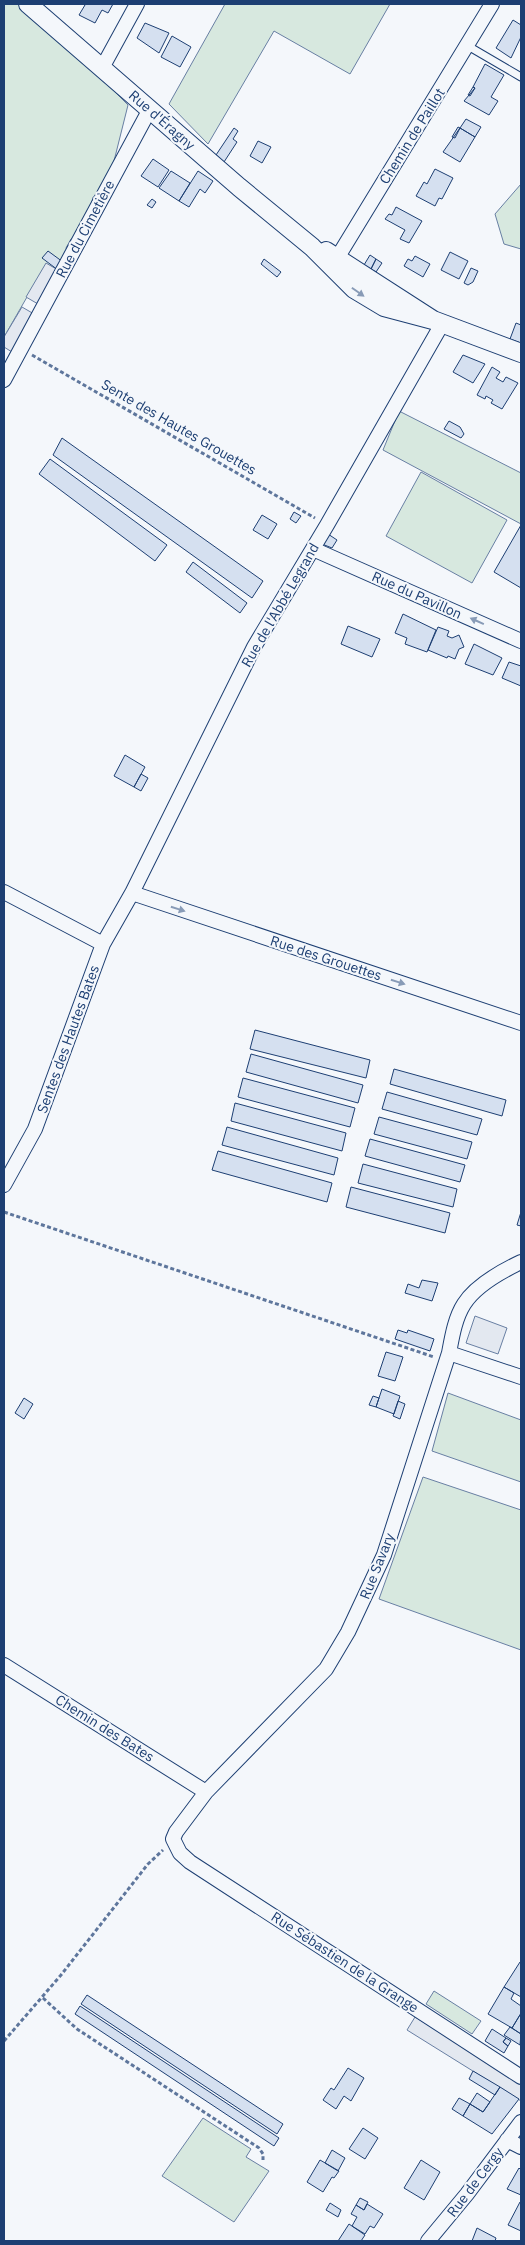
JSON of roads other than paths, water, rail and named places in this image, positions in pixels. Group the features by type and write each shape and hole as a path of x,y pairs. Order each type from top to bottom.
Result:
{"street":[{"name":"Rue d'Éragny","path":"28,4 238,187 336,264 437,322 521,353"},
{"path":"102,68 138,4"},
{"name":"Chemin de Paillot","path":"336,264 492,4"},
{"name":"Rue du Cimetière","path":"4,380 150,109"},
{"name":"Rue de l'Abbé Legrand","path":"132,893 254,647 327,525 437,322"},
{"name":"Rue du Pavillon","path":"313,549 521,641"},
{"path":"4,892 103,944"},
{"name":"Sentes des Hautes Bates","path":"4,1185 36,1129 103,944 132,893"},
{"name":"Rue des Grouettes","path":"132,893 521,1023"},
{"name":"Rue Savary","path":"174,1843 176,1832 206,1792 326,1670 348,1632 384,1555 447,1357 455,1324 464,1303 493,1278 521,1262"},
{"path":"447,1357 521,1377"},
{"name":"Chemin des Bates","path":"4,1665 206,1792"},
{"name":"Rue Sébastien de la Grange","path":"174,1843 190,1862 521,2077"},
{"name":"Rue de Cergy","path":"428,2241 467,2194 521,2122"},
{"path":"507,2140 521,2147"}],"lane":[{"path":"468,46 521,77"}]}
